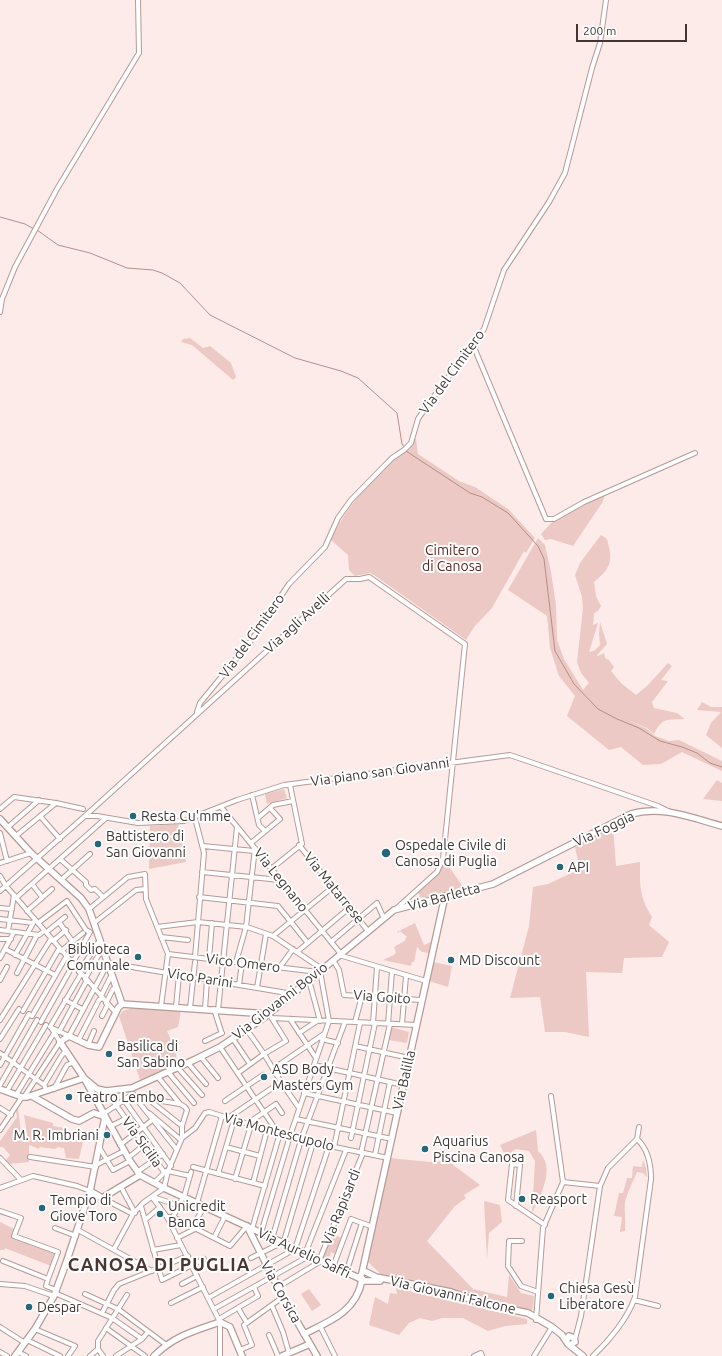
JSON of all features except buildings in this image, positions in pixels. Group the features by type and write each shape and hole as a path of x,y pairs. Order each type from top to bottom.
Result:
{"street":[{"path":"0,312 2,299 8,283 40,221 139,53 138,0"},
{"name":"Via del Cimitero","path":"196,714 200,703 250,642 289,584 325,547 338,518 350,500 392,458 411,443 418,420 426,407 473,345 489,319 504,270 549,202 565,173 592,68 600,43 606,0"},
{"path":"473,345 546,519 554,519 591,499 695,453"},
{"name":"Via agli Avelli","path":"0,891 60,839 346,579 373,578 465,644 454,762"},
{"name":"Via piano san Giovanni","path":"85,816 93,815 150,823 184,821 252,795 290,784 493,756 516,756 658,806 671,813"},
{"path":"394,910 408,900 441,866 446,848 454,762"},
{"path":"271,869 302,844 290,784"},
{"path":"252,795 260,825 265,831"},
{"path":"0,809 14,797 56,802 83,809"},
{"path":"8,827 39,800"},
{"path":"258,818 273,806 293,801"},
{"path":"16,836 56,802"},
{"name":"Via Legnano","path":"221,808 251,843 254,850 331,942 340,955"},
{"path":"251,843 280,819 270,808"},
{"name":"Via Foggia","path":"493,884 631,814 654,810 722,826"},
{"path":"40,816 60,839"},
{"path":"8,932 15,897 32,884 106,818"},
{"path":"190,1008 203,846 195,818"},
{"path":"0,819 31,853 81,898 89,909 122,1004"},
{"path":"205,1041 222,1032 216,1009 221,982 225,925 237,827"},
{"path":"0,833 7,861"},
{"path":"203,846 234,850 254,850 246,927 236,962"},
{"name":"Via Matarrese","path":"299,846 368,932"},
{"path":"0,863 31,853"},
{"path":"61,880 90,854"},
{"path":"60,859 86,882 86,885 91,890 95,889 103,897"},
{"path":"202,872 280,880"},
{"path":"89,909 128,877 145,874 146,899 168,954 162,1006"},
{"path":"0,876 6,886 35,922 47,930 52,940 60,950 116,1013"},
{"path":"32,884 42,898"},
{"name":"Via Barletta","path":"394,910 493,884"},
{"path":"273,936 333,887"},
{"path":"27,911 52,889"},
{"path":"94,923 136,890 145,889"},
{"name":"Via Balilla","path":"304,1334 341,1314 350,1307 359,1294 364,1278 365,1265 397,1112 445,896"},
{"path":"200,897 278,906 307,942"},
{"path":"15,954 26,934 35,922 67,901 86,932"},
{"path":"331,942 378,903 384,919"},
{"path":"0,908 12,909"},
{"path":"280,968 295,951 349,908"},
{"name":"Via Giovanni Bovio","path":"104,1090 135,1087 158,1077 220,1047 271,1016 309,980 394,910"},
{"path":"0,930 37,935 47,930 65,917"},
{"path":"0,919 35,922"},
{"path":"59,922 66,930 72,941"},
{"path":"157,927 198,922 246,927 273,936 320,971 329,1021 304,1092 261,1233"},
{"path":"209,959 212,923"},
{"path":"0,1020 52,940 66,930"},
{"path":"0,958 14,932"},
{"path":"0,1039 21,1010 60,950 86,932"},
{"path":"0,1085 72,964 86,932"},
{"path":"256,988 266,934"},
{"path":"17,973 37,935"},
{"path":"162,937 188,940"},
{"path":"0,939 11,939"},
{"path":"7,1092 21,1068 49,1027 100,940"},
{"path":"59,1032 103,948"},
{"path":"3,951 15,954 55,975"},
{"name":"Vico Omero","path":"168,954 195,960 209,959 280,968 320,971"},
{"path":"340,955 426,981"},
{"path":"0,1065 66,957"},
{"name":"Via Goito","path":"333,960 339,970 344,995 421,1000"},
{"path":"0,1130 36,1080 60,1042 69,1036 82,1009 108,963"},
{"name":"Vico Parini","path":"108,963 293,994"},
{"path":"239,985 242,963"},
{"path":"0,980 7,967"},
{"path":"351,1138 370,1050 374,1023 374,997 377,967"},
{"name":"Via Rapisardi","path":"320,1261 362,1153 389,1024 389,998 392,971"},
{"path":"176,1007 179,975"},
{"path":"402,1024 406,976"},
{"path":"78,1040 110,978 113,977"},
{"path":"204,1009 207,980"},
{"path":"309,980 318,1021"},
{"path":"102,1016 113,989 116,988"},
{"path":"334,1147 350,1073 362,996"},
{"path":"65,1000 82,1009"},
{"path":"122,1004 216,1009 290,1019 417,1026"},
{"path":"49,1027 88,1045 99,1047 122,1004"},
{"path":"238,1073 264,1054 286,1041 271,1016"},
{"path":"290,1019 316,1058"},
{"path":"299,1033 318,1021"},
{"path":"272,1238 302,1140 345,1022"},
{"path":"49,1027 84,1078 120,1145 139,1174"},
{"path":"247,1030 299,1108"},
{"path":"88,1045 94,1031"},
{"path":"16,1095 54,1033"},
{"path":"273,1069 324,1033"},
{"path":"233,1039 250,1064"},
{"path":"322,1039 338,1043"},
{"path":"355,1046 410,1058"},
{"path":"167,1217 173,1217 195,1227 230,1246 250,1228 265,1186 279,1133 220,1047"},
{"path":"44,1085 66,1051"},
{"path":"0,1053 52,1090"},
{"path":"201,1057 218,1078"},
{"path":"52,1090 67,1065 74,1062"},
{"path":"188,1063 206,1084"},
{"path":"314,1065 403,1085"},
{"path":"178,1068 202,1095"},
{"path":"168,1072 194,1103"},
{"path":"225,1101 263,1075"},
{"path":"154,1183 171,1166 181,1139 182,1126 187,1110 180,1104 158,1077"},
{"path":"0,1089 23,1097 32,1096 84,1078"},
{"path":"84,1078 98,1089 104,1090"},
{"path":"228,1118 281,1082"},
{"path":"375,1155 390,1082"},
{"path":"26,1356 16,1354 35,1329 55,1293 77,1233 96,1166 104,1115 133,1094 135,1087"},
{"path":"94,1097 104,1090"},
{"name":"Via Sicilia","path":"104,1090 155,1160 166,1171"},
{"path":"304,1092 344,1102 397,1112"},
{"path":"133,1094 148,1099 180,1104"},
{"path":"133,1094 154,1118 181,1139"},
{"path":"32,1096 72,1120 79,1121 94,1113 99,1106"},
{"path":"536,1319 545,1225 563,1182 551,1096"},
{"path":"148,1099 182,1126"},
{"path":"124,1100 171,1166"},
{"path":"235,1179 249,1124 276,1104 282,1113"},
{"path":"0,1108 10,1115"},
{"name":"Via Montescupolo","path":"181,1139 195,1128 206,1112 313,1143 388,1158"},
{"path":"94,1113 104,1115"},
{"path":"197,1203 222,1116"},
{"path":"120,1145 154,1118"},
{"path":"154,1118 177,1150"},
{"path":"110,1126 125,1119"},
{"path":"296,1119 392,1139"},
{"path":"218,1174 234,1120"},
{"path":"583,1356 571,1340 578,1332 600,1186 608,1168 637,1139 639,1127"},
{"path":"253,1183 267,1130"},
{"path":"593,1356 613,1333 634,1300 651,1179 650,1163 645,1150 637,1139"},
{"path":"251,1258 261,1255 282,1243 313,1143"},
{"path":"99,1147 108,1159 113,1170 129,1160 144,1145"},
{"path":"226,1146 260,1156"},
{"path":"208,1298 295,1249 329,1146"},
{"path":"214,1309 272,1277 307,1255 346,1150"},
{"path":"30,1157 96,1166 124,1151"},
{"path":"102,1198 122,1187 163,1154"},
{"path":"0,1158 21,1180"},
{"path":"516,1206 520,1165 512,1164 508,1200 516,1206 545,1225"},
{"path":"166,1171 207,1172 265,1186"},
{"path":"114,1249 134,1214 152,1196 164,1188 166,1171"},
{"path":"173,1217 184,1197 191,1172"},
{"name":"Via Aurelio Saffi","path":"139,1174 164,1188 332,1267 364,1278"},
{"path":"1,1187 33,1176 77,1186 90,1191 134,1214"},
{"path":"563,1182 600,1186"},
{"path":"122,1187 134,1214"},
{"path":"152,1196 174,1204"},
{"path":"152,1196 167,1217 219,1320 220,1356"},
{"path":"141,1206 162,1280 204,1259"},
{"path":"178,1238 195,1227 204,1206"},
{"path":"145,1220 160,1207"},
{"path":"0,1211 21,1218 14,1236 58,1252 46,1286 55,1293"},
{"path":"214,1238 225,1216"},
{"path":"332,1267 351,1219 373,1227"},
{"path":"346,1273 362,1223"},
{"path":"55,1228 77,1233 114,1249 152,1271"},
{"name":"Via Corsica","path":"250,1228 272,1277 317,1356"},
{"path":"522,1241 509,1241 508,1266 521,1286 538,1292"},
{"path":"153,1250 181,1245"},
{"path":"102,1313 119,1284 188,1256"},
{"path":"278,1287 320,1261"},
{"path":"3,1262 48,1279"},
{"path":"182,1284 198,1276"},
{"name":"Via Giovanni Falcone","path":"364,1278 376,1277 450,1292 480,1303 528,1313 571,1340"},
{"path":"0,1284 25,1286 55,1293 112,1318 142,1339"},
{"path":"171,1303 203,1287"},
{"path":"154,1356 166,1344 180,1336 219,1320 258,1296 254,1287"},
{"path":"85,1294 118,1310 166,1344"},
{"path":"103,1356 98,1349 98,1341 127,1295"},
{"path":"219,1320 230,1327 241,1353 252,1345 244,1327 247,1323 283,1297"},
{"path":"634,1300 658,1306"},
{"path":"272,1306 283,1332 285,1355 310,1344"},
{"path":"238,1308 247,1323"},
{"path":"320,1326 335,1356"},
{"path":"0,1327 26,1341 60,1356"},
{"path":"106,1328 145,1356"},
{"path":"534,1356 551,1328"},
{"path":"35,1329 75,1346 68,1356"},
{"path":"116,1356 142,1339 148,1332"},
{"path":"269,1335 278,1356"},
{"path":"90,1356 98,1349"},
{"path":"0,1352 7,1356"},
{"path":"474,1356 481,1353 482,1356"}],"green space":[{"path":"190,338 203,348 210,346 231,363 236,377 233,380 192,345 181,342 183,339"},
{"name":"Cimitero di Canosa","path":"414,439 416,439 418,454 459,481 475,487 508,509 535,538 526,553 524,551 492,608 474,627 466,640 374,575 370,573 355,576 349,570 348,555 331,540 339,524 357,498"},
{"path":"605,495 602,503 573,546 551,539 545,540 541,534 554,520"},
{"path":"601,535 607,539 610,553 610,563 608,568 594,582 596,596 601,606 598,611 594,613 593,625 598,623 589,652 594,651 600,645 600,622 607,644 597,655 598,656 604,653 605,658 609,660 614,667 611,671 621,683 636,695 647,686 668,663 672,666 661,680 668,681 652,702 654,708 677,713 685,719 666,720 660,725 654,734 647,728 628,720 647,729 655,736 669,741 679,740 722,761 722,771 682,752 661,764 643,765 621,747 609,750 567,716 575,696 559,676 550,648 547,616 508,590 538,538 545,545 551,572 556,605 557,640 564,659 583,690 589,683 581,673 577,662 583,608 582,597 575,575 580,563"},
{"path":"702,702 711,707 722,707 722,748 706,735 711,723 721,712 697,710"},
{"path":"717,780 722,783 722,801 703,799"},
{"path":"284,789 287,798 267,804 265,794"},
{"path":"178,824 186,862 149,869 150,826"},
{"path":"613,827 616,866 640,862 642,897 652,917 649,925 669,942 662,957 624,958 622,973 586,972 589,1037 565,1032 545,1032 540,997 510,998 529,926 533,887 548,884 580,869 575,847"},
{"path":"444,860 464,888 422,899 417,891 440,869"},
{"path":"415,923 424,945 431,942 429,953 422,952 417,947 414,962 412,962 411,966 383,960 394,955 396,952 394,947 406,940 405,939 407,937 400,931 398,933 397,932"},
{"path":"433,962 452,966 448,987 429,981"},
{"path":"134,1007 181,1010 178,1027 167,1031 174,1047 178,1064 140,1080 119,1016 123,1011"},
{"path":"391,1027 409,1032 407,1043 388,1040"},
{"path":"18,1108 22,1140 28,1141 24,1115 53,1123 53,1126 64,1128 63,1133 73,1135 74,1130 85,1133 79,1159 66,1158 64,1148 58,1147 55,1149 40,1147 39,1149 29,1145 29,1162 8,1164 5,1161 10,1155 3,1147 0,1147 0,1141 17,1117 16,1110"},
{"path":"536,1130 538,1151 544,1158 547,1173 545,1182 532,1214 535,1161 529,1151 516,1149 511,1152 510,1161 508,1162 500,1145"},
{"path":"390,1158 429,1162 448,1161 480,1185 464,1195 466,1198 455,1206 427,1241 473,1289 507,1297 509,1275 521,1293 534,1296 533,1309 530,1311 510,1304 481,1299 446,1287 381,1274 368,1262"},
{"path":"643,1160 647,1177 643,1173 637,1172 625,1202 625,1231 620,1232 622,1217 614,1216 619,1193 623,1193 627,1178 632,1178 633,1166 642,1167"},
{"path":"484,1201 500,1205 502,1222 489,1233 487,1259"},
{"path":"0,1222 14,1229 12,1237 54,1253 51,1266 5,1248 4,1250 0,1250"},
{"path":"332,1234 342,1238 335,1254 331,1252 329,1261 322,1258"},
{"path":"396,1288 527,1319 527,1324 505,1326 488,1331 463,1318 442,1318 432,1321 420,1318 409,1323 399,1335 369,1325 375,1297 388,1304 390,1293 397,1294"},
{"path":"309,1289 321,1305 312,1311 301,1294"}],"waterway":[{"path":"0,217 25,224 34,229"},
{"path":"37,230 58,245 90,253 127,268 153,270 162,273 180,283 210,315 295,358 341,371 358,378 397,413 402,444 405,448"},
{"path":"406,451 470,493 482,497 508,513 538,546 544,559 555,651 574,684 598,709 639,728 660,741 697,753 710,763 722,767"}],"place":[{"name":"Resta Cu'mme","path":"133,816"},
{"name":"Battistero di San Giovanni","path":"98,844"},
{"name":"Ospedale Civile di Canosa di Puglia","path":"386,853"},
{"name":"API","path":"560,867"},
{"name":"Biblioteca Comunale","path":"138,957"},
{"name":"MD Discount","path":"451,960"},
{"name":"Basilica di San Sabino","path":"109,1054"},
{"name":"ASD Body Masters Gym","path":"264,1077"},
{"name":"Teatro Lembo","path":"69,1097"},
{"name":"M. R. Imbriani","path":"107,1135"},
{"name":"Aquarius Piscina Canosa","path":"425,1149"},
{"name":"Reasport","path":"522,1199"},
{"name":"Tempio di Giove Toro","path":"42,1208"},
{"name":"Unicredit Banca","path":"160,1214"},
{"name":"Chiesa Gesù Liberatore","path":"551,1296"},
{"name":"Despar","path":"29,1307"}],"district":[{"name":"CANOSA DI PUGLIA","path":"159,1265"}]}
